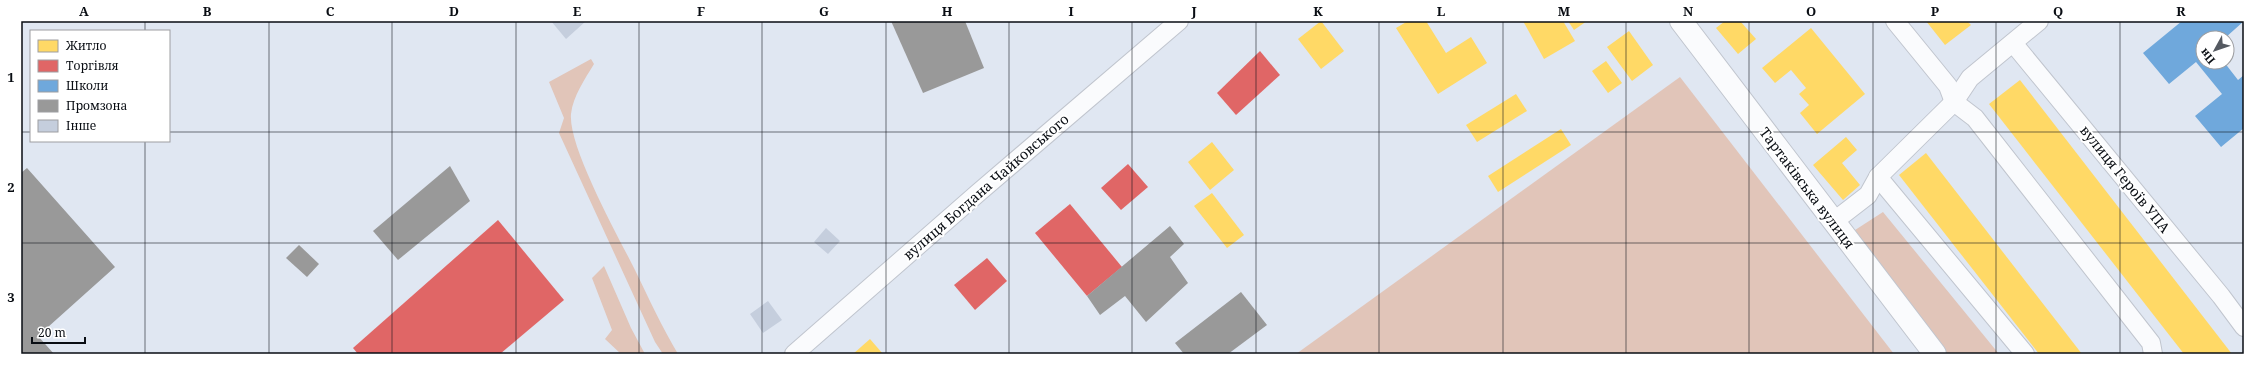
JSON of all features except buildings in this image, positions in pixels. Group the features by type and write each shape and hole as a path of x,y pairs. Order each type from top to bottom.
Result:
{"street":[{"name":"вулиця Богдана Чайковського","path":"794,354 978,193 1180,21"},
{"name":"Тартаківська вулиця","path":"1681,21 1935,354"},
{"path":"1896,21 1948,86 1954,102 1975,118 2151,343 2153,354"},
{"path":"1833,222 1868,195 1878,177 1954,102 1970,78 2039,21"},
{"name":"вулиця Героїв УПА","path":"2013,43 2241,318"},
{"path":"1878,177 2025,354"}],"shaded area":[{"path":"591,59 594,64 583,82 572,107 572,129 577,148 607,215 678,354 663,354 655,342 559,133 564,118 549,82"},
{"path":"1680,77 1894,354 1296,354"},
{"path":"1883,212 1999,354 1946,354 1852,232"},
{"path":"604,266 631,328 645,354 621,354 605,339 612,330 592,278"}]}
